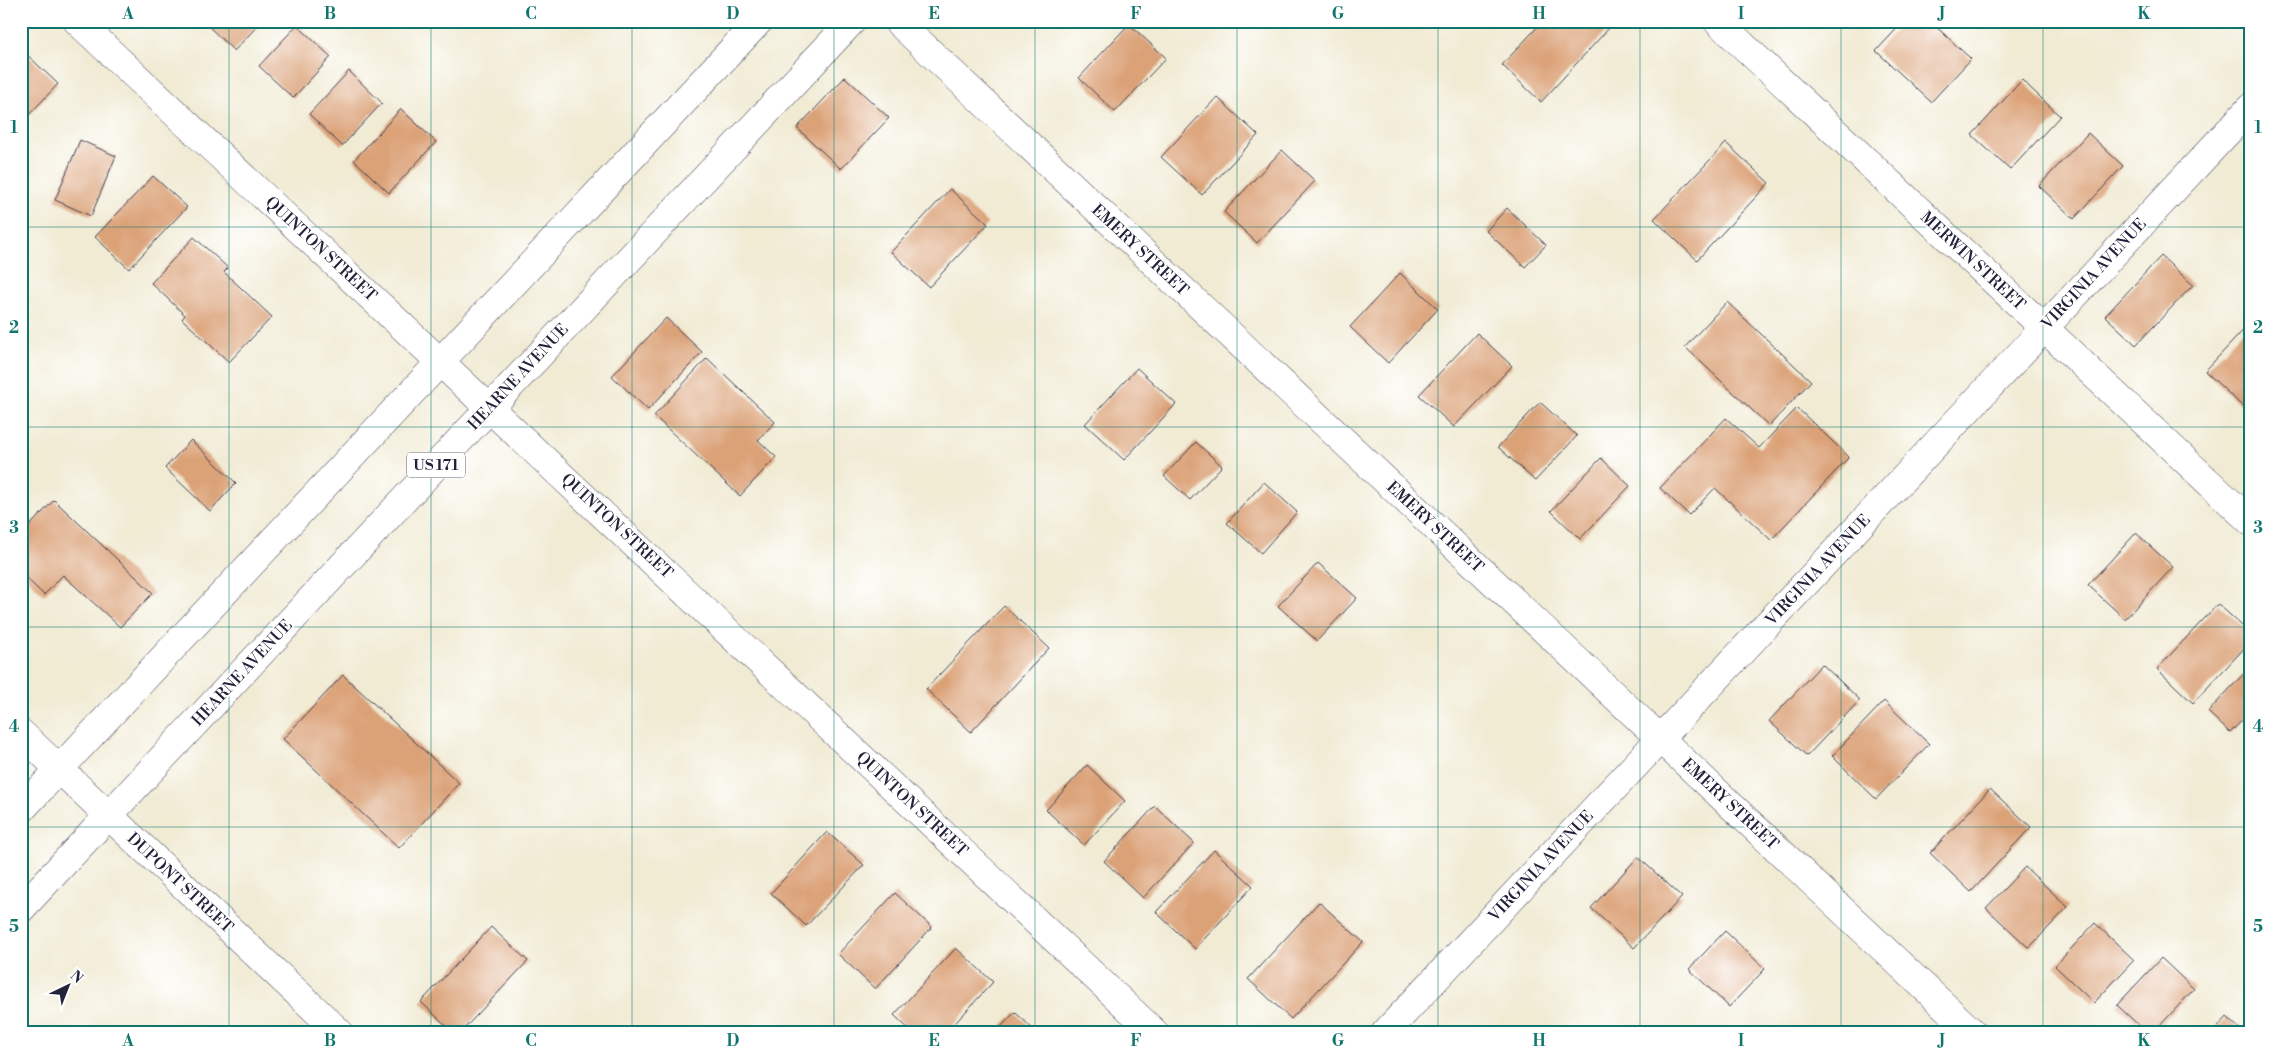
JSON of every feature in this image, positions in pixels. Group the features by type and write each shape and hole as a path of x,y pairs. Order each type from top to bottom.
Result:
{"street":[{"name":"QUINTON STREET","path":"77,21 1155,1033"},
{"path":"21,810 759,21"},
{"name":"HEARNE AVENUE","path":"21,909 852,21"},
{"name":"EMERY STREET","path":"897,21 1973,1033"},
{"name":"MERWIN STREET","path":"1717,21 2251,522"},
{"name":"VIRGINIA AVENUE","path":"1385,1033 2251,108"},
{"name":"DUPONT STREET","path":"21,733 340,1033"}],"building":[{"path":"203,21 262,21 234,51"},
{"path":"1543,21 1604,21 1610,27 1541,102 1502,65"},
{"path":"1904,21 1930,21 1971,59 1931,102 1876,51"},
{"path":"1129,24 1166,58 1115,112 1079,78"},
{"path":"297,25 331,57 293,98 259,66"},
{"path":"21,49 58,84 27,117 21,112"},
{"path":"349,71 382,103 342,146 309,114"},
{"path":"845,77 889,118 841,169 797,128"},
{"path":"2022,80 2060,116 2010,170 1972,135"},
{"path":"1217,97 1258,135 1202,195 1161,157"},
{"path":"401,109 436,142 389,193 354,160"},
{"path":"2088,133 2123,166 2074,219 2039,186"},
{"path":"80,140 116,156 91,216 55,200"},
{"path":"1726,143 1769,183 1697,260 1654,219"},
{"path":"1282,150 1315,181 1257,243 1224,212"},
{"path":"153,176 187,207 129,269 95,237"},
{"path":"950,189 988,224 929,287 891,252"},
{"path":"1507,208 1546,245 1525,267 1486,231"},
{"path":"194,237 228,268 224,272 272,317 229,362 182,319 185,315 151,283"},
{"path":"2161,256 2193,285 2136,345 2105,316"},
{"path":"1400,273 1438,309 1388,363 1350,327"},
{"path":"1727,302 1811,381 1769,426 1685,347"},
{"path":"666,318 702,352 648,410 612,376"},
{"path":"2251,322 2251,396 2242,406 2205,371"},
{"path":"1477,333 1512,366 1454,427 1419,395"},
{"path":"707,358 775,422 758,440 776,457 740,496 654,416"},
{"path":"1137,368 1176,404 1124,460 1085,424"},
{"path":"1540,402 1577,436 1535,481 1498,447"},
{"path":"1797,408 1849,457 1771,540 1715,488 1689,515 1660,488 1726,418 1759,448"},
{"path":"191,440 236,483 210,511 165,468"},
{"path":"1196,442 1222,466 1190,500 1164,476"},
{"path":"1601,458 1630,486 1580,539 1551,511"},
{"path":"1264,482 1297,512 1261,553 1227,523"},
{"path":"54,500 153,593 120,627 63,575 44,595 21,573 21,535"},
{"path":"2136,533 2173,567 2125,619 2088,585"},
{"path":"1318,563 1357,598 1317,641 1278,606"},
{"path":"2218,604 2251,634 2251,641 2193,703 2157,669"},
{"path":"1004,606 1049,648 971,732 926,689"},
{"path":"1822,664 1860,700 1807,756 1769,721"},
{"path":"2251,666 2251,711 2230,733 2208,712"},
{"path":"343,675 459,783 399,848 283,739"},
{"path":"1884,701 1929,744 1876,799 1832,756"},
{"path":"1087,765 1125,801 1084,845 1046,810"},
{"path":"1990,789 2031,827 1971,892 1930,853"},
{"path":"1155,806 1194,843 1143,898 1104,861"},
{"path":"827,832 864,865 806,926 771,893"},
{"path":"1214,850 1253,886 1195,949 1156,912"},
{"path":"1638,857 1682,897 1634,948 1591,908"},
{"path":"2025,867 2068,907 2029,948 1986,908"},
{"path":"895,893 932,927 875,989 838,954"},
{"path":"1319,902 1363,942 1291,1019 1248,979"},
{"path":"2095,923 2134,960 2094,1003 2055,966"},
{"path":"491,927 528,961 460,1033 454,1033 421,1002"},
{"path":"1725,931 1765,969 1729,1007 1689,969"},
{"path":"956,948 993,982 946,1033 913,1033 894,1015"},
{"path":"2161,958 2194,989 2153,1033 2147,1033 2117,1005"},
{"path":"1015,1012 1037,1033 995,1033"},
{"path":"2227,1017 2244,1033 2213,1033"}]}
